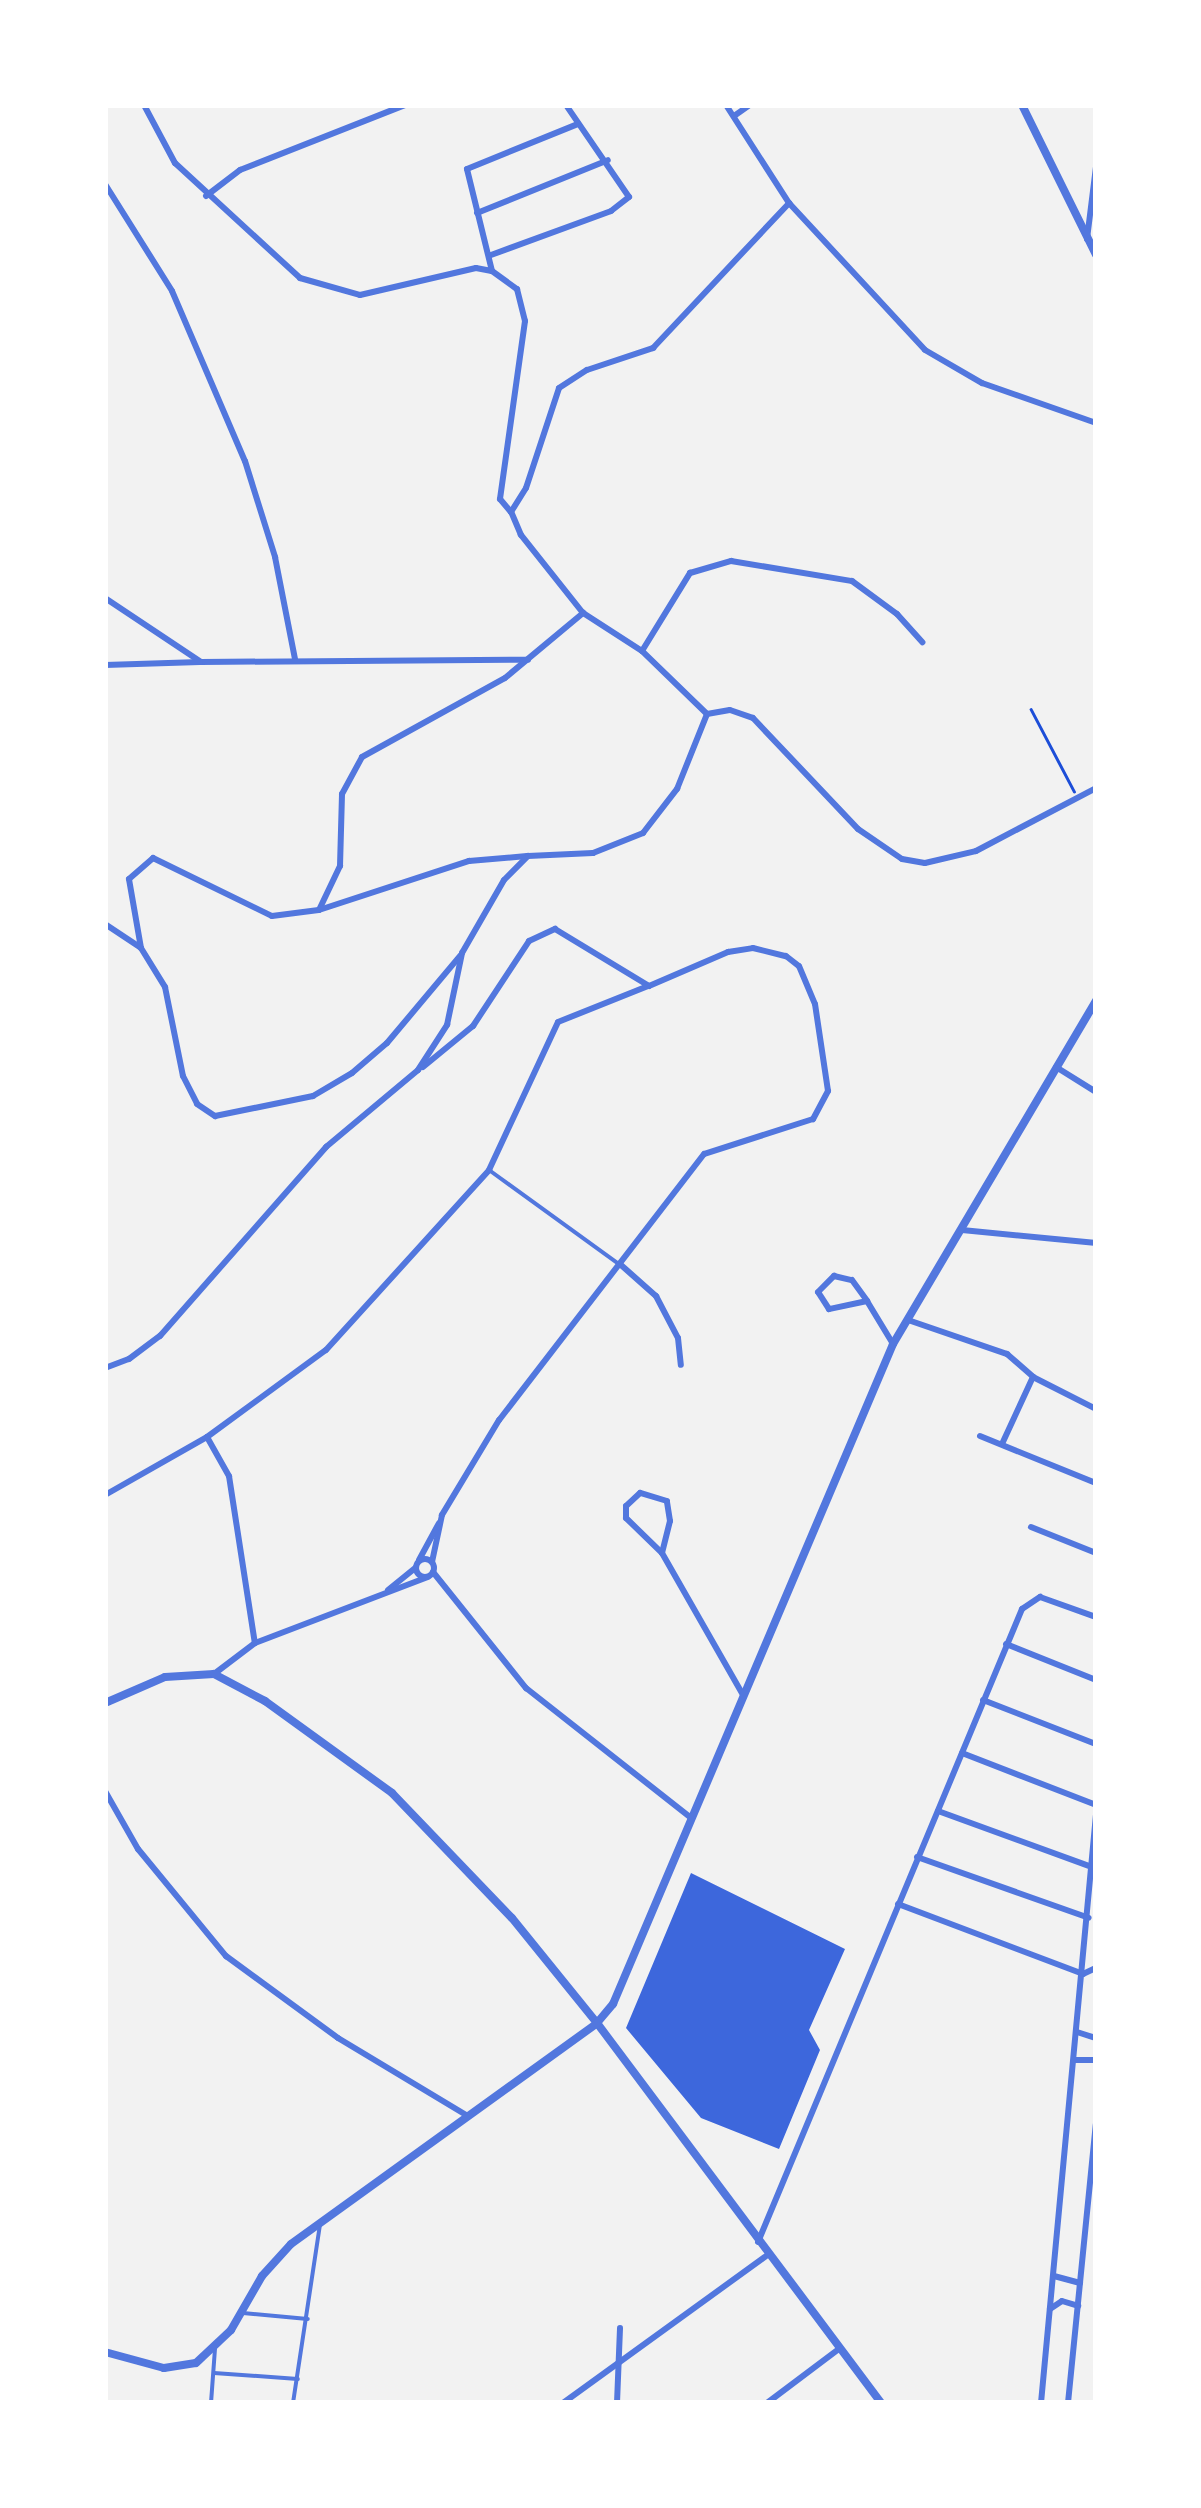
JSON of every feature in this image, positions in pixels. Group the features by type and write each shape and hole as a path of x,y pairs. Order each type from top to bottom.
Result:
{"street":[{"path":"144,105 176,163 276,262 344,294 459,270 492,271 517,289 525,321 500,499 521,535 584,613 642,651 706,714"},
{"path":"206,196 240,170 406,105"},
{"path":"726,105 789,204 867,294 935,358 982,383 1096,423"},
{"path":"734,116 750,105"},
{"path":"1022,105 1096,254"},
{"path":"1096,105 1096,122"},
{"path":"491,255 622,206 628,192 566,106"},
{"path":"492,271 491,255 466,173 470,165 578,124"},
{"path":"477,213 608,160"},
{"path":"1087,240 1096,167"},
{"path":"105,184 172,290 245,461 275,557 296,659"},
{"path":"511,512 526,488 559,388 587,370 653,348 789,204"},
{"path":"642,651 690,573 731,560 852,581 897,614 922,642"},
{"path":"105,598 201,662"},
{"path":"319,910 340,866 342,794 362,757 528,660 584,613"},
{"path":"105,665 296,659 528,660"},
{"path":"706,714 730,710 753,718 858,829 902,858 950,861 1096,788"},
{"path":"528,856 488,901 462,953 387,1044 352,1073 298,1100 215,1116 190,1093 171,1002 141,948 129,879 153,858 272,916 319,910 414,875 528,856 592,853 644,832 677,790 706,714"},
{"path":"105,924 141,948"},
{"path":"105,1368 130,1360 160,1336 326,1147 474,1026 514,958 540,933 569,934 649,986"},
{"path":"105,1495 207,1437 326,1350 490,1170 558,1022 728,952 753,948 786,956 799,966 816,1004 828,1091 813,1120 712,1147 529,1378 417,1564 388,1592"},
{"path":"418,1070 446,1026 462,953"},
{"path":"105,2352 179,2368 215,2348 276,2259 320,2222 597,2023 626,1978 892,1344 1096,1001"},
{"path":"1056,1067 1096,1092"},
{"path":"962,1230 1096,1243"},
{"path":"621,1265 656,1296 678,1338 681,1365"},
{"path":"867,1300 829,1309 818,1292 834,1276 843,1276 867,1300 892,1344"},
{"path":"908,1320 1006,1354 1032,1377 1096,1408"},
{"path":"1002,1445 1032,1377"},
{"path":"980,1436 1096,1482"},
{"path":"207,1437 225,1461 233,1491 254,1644"},
{"path":"662,1553 670,1510 661,1496 640,1492 626,1506 626,1518 662,1553 743,1695"},
{"path":"430,1574 440,1522"},
{"path":"1031,1527 1096,1553"},
{"path":"417,1564 432,1562"},
{"path":"417,1564 430,1574 526,1688 691,1818"},
{"path":"214,1674 254,1644 430,1574"},
{"path":"758,2243 1006,1644 1028,1601 1048,1599 1096,1617"},
{"path":"1006,1644 1096,1680"},
{"path":"105,1703 164,1677 214,1674 264,1701 412,1812 512,1918 597,2023 766,2256 881,2403"},
{"path":"983,1700 1096,1744"},
{"path":"962,1753 1096,1805"},
{"path":"105,1792 138,1849 226,1956 338,2038 466,2116"},
{"path":"938,1812 1094,1868"},
{"path":"1041,2403 1082,1974 1091,1920 1096,1815"},
{"path":"917,1857 1091,1920"},
{"path":"898,1904 1082,1974 1096,1968"},
{"path":"1078,2032 1096,2038"},
{"path":"1075,2060 1096,2060"},
{"path":"1068,2403 1096,2124"},
{"path":"564,2403 766,2256"},
{"path":"1054,2275 1080,2283"},
{"path":"1050,2308 1062,2301 1078,2306"},
{"path":"617,2403 620,2328"},
{"path":"767,2403 839,2349"}],"lane":[{"path":"490,1170 621,1265"},
{"path":"294,2403 320,2222"},
{"path":"242,2313 308,2320"},
{"path":"211,2403 215,2348"},
{"path":"214,2373 298,2379"}],"path":[{"path":"1032,709 1078,796"}],"building":[{"path":"691,1873 845,1949 809,2030 820,2050 779,2149 701,2118 626,2028"}]}
